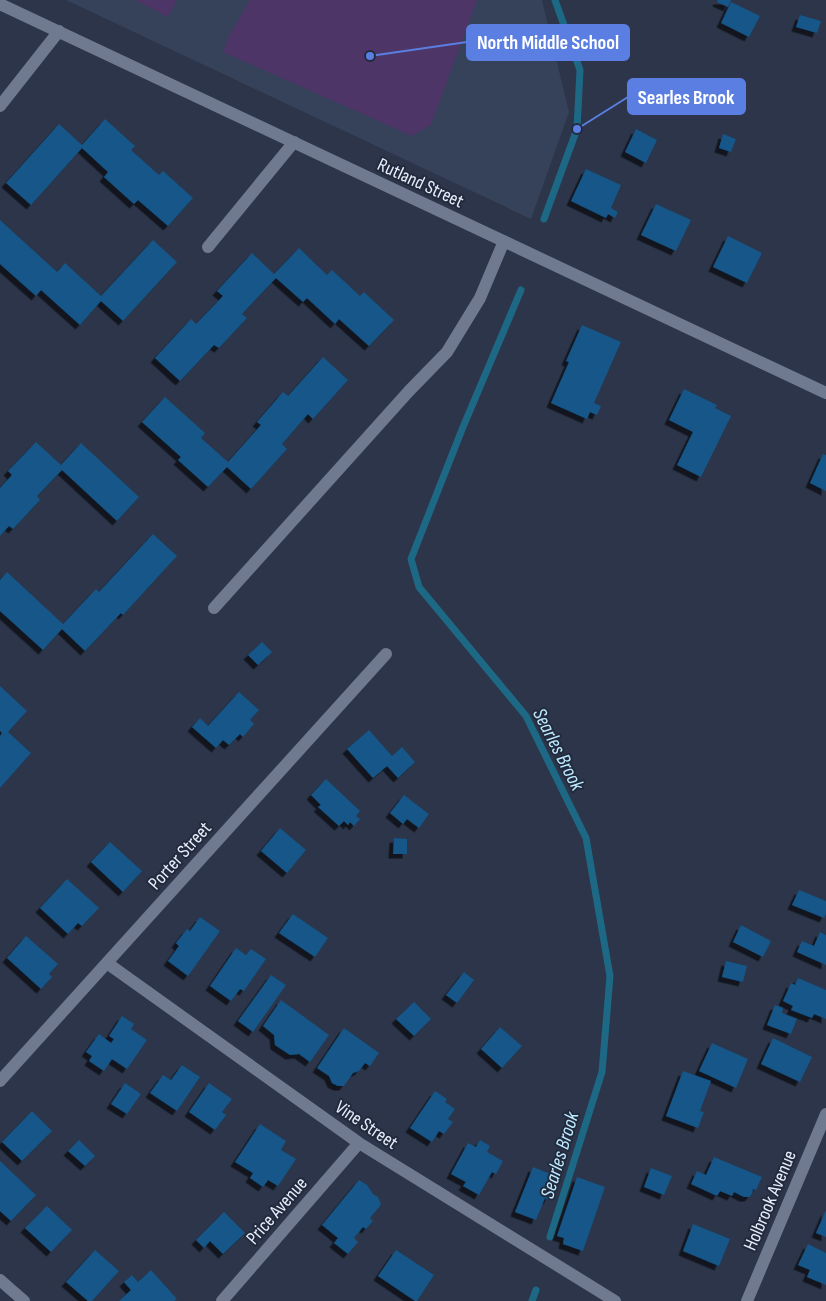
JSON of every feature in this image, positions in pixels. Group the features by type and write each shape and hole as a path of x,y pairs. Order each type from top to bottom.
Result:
{"street":[{"name":"Rutland Street","path":"0,4 826,393"},
{"path":"0,106 59,31"},
{"path":"208,246 294,142"},
{"path":"214,608 402,398 447,352 480,298 504,241"},
{"name":"Porter Street","path":"0,1081 386,654"},
{"name":"Vine Street","path":"107,963 359,1143 615,1301"},
{"name":"Holbrook Avenue","path":"747,1301 826,1114"},
{"name":"Price Avenue","path":"222,1301 359,1143"},
{"path":"0,1280 24,1301"}],"shaded area":[{"path":"66,0 542,0 569,112 531,219"},
{"path":"135,0 177,0 168,17"},
{"path":"250,0 477,0 431,125 412,136 223,52 230,34"}],"building":[{"path":"718,0 731,0 728,7 717,2"},
{"path":"731,2 760,16 749,37 721,23"},
{"path":"800,15 821,21 817,33 796,27"},
{"path":"105,119 135,146 131,150 159,175 163,171 193,198 168,226 138,200 134,204 104,177 108,172 82,148 31,205 6,183 59,124 82,145"},
{"path":"636,129 657,140 646,163 625,152"},
{"path":"723,134 736,139 731,152 719,148"},
{"path":"586,169 621,185 611,208 618,212 615,218 608,214 606,218 571,201"},
{"path":"656,204 691,220 676,251 641,235"},
{"path":"0,220 57,272 65,263 101,296 153,240 177,262 123,321 101,301 80,325 41,290 36,296 0,264"},
{"path":"728,236 762,253 747,283 713,267"},
{"path":"299,248 327,275 332,270 360,296 364,292 394,320 369,346 339,319 335,324 307,298 303,302 276,278 242,314 247,318 219,348 214,345 180,381 155,358 191,319 196,324 223,296 217,291 252,253 274,274"},
{"path":"582,325 621,342 594,403 601,406 597,415 590,412 587,419 551,403 569,362 566,361"},
{"path":"323,357 348,380 313,419 308,414 282,444 287,449 251,489 227,467 208,487 178,460 181,457 142,422 165,397 205,433 201,438 228,462 261,425 257,422 283,392 288,396"},
{"path":"684,389 717,405 715,408 731,416 701,477 677,465 693,432 669,420"},
{"path":"36,442 61,465 81,443 139,497 117,521 62,470 37,496 40,500 13,529 9,526 0,536 0,488 12,475 8,471"},
{"path":"823,454 826,455 826,491 810,483"},
{"path":"153,534 177,556 123,615 121,613 85,651 62,629 43,650 0,611 0,580 7,572 63,624 96,589 99,592"},
{"path":"262,642 272,652 258,665 248,655"},
{"path":"0,686 27,711 8,732 31,753 0,788 0,736 2,733 0,731"},
{"path":"239,692 259,710 250,720 254,724 243,737 240,734 229,745 223,740 216,748 192,727 200,718 208,726"},
{"path":"369,730 392,756 402,747 415,762 398,778 387,766 373,778 347,749"},
{"path":"326,779 360,811 356,816 360,819 354,826 350,822 348,825 344,821 339,826 318,807 321,805 311,795"},
{"path":"404,795 429,814 419,828 407,819 403,824 390,813"},
{"path":"280,828 306,850 287,873 261,851"},
{"path":"394,838 407,839 407,854 393,854"},
{"path":"110,842 142,871 123,892 91,862"},
{"path":"67,879 99,908 82,926 78,923 68,934 40,908"},
{"path":"799,890 826,901 826,914 824,918 792,905"},
{"path":"293,914 328,938 315,957 279,933"},
{"path":"200,917 220,931 188,976 168,961 179,946 176,943 187,929 190,931"},
{"path":"741,925 771,941 763,957 733,942"},
{"path":"820,932 826,935 826,965 797,952 802,941 814,946"},
{"path":"26,936 58,964 49,974 52,977 41,989 7,958"},
{"path":"236,948 246,955 251,949 266,959 244,991 240,989 231,1001 210,986"},
{"path":"726,961 747,966 743,982 722,977"},
{"path":"464,972 474,980 457,1003 446,995"},
{"path":"271,975 286,985 253,1032 238,1021"},
{"path":"798,978 826,990 826,1019 814,1014 812,1018 791,1010 793,1006 783,1001 791,983 795,985"},
{"path":"281,1000 329,1035 310,1062 299,1054 290,1055 275,1045 274,1035 263,1026"},
{"path":"414,1002 431,1019 414,1036 396,1019"},
{"path":"775,1005 783,1008 782,1013 797,1019 791,1034 767,1025"},
{"path":"122,1016 134,1024 131,1029 147,1040 127,1069 112,1059 104,1071 89,1061 92,1056 86,1052 99,1034 111,1043 114,1039 109,1036"},
{"path":"500,1027 522,1046 502,1068 481,1049"},
{"path":"344,1028 379,1053 370,1066 365,1063 359,1071 353,1073 344,1086 338,1086 332,1083 329,1076 317,1068"},
{"path":"773,1038 812,1057 800,1082 761,1064"},
{"path":"712,1043 748,1059 736,1088 699,1071"},
{"path":"182,1065 200,1077 177,1111 150,1093 163,1075 171,1080"},
{"path":"683,1071 711,1081 700,1111 704,1112 698,1128 666,1116"},
{"path":"125,1083 141,1094 127,1114 111,1104"},
{"path":"209,1083 232,1099 222,1112 226,1115 215,1130 189,1112"},
{"path":"435,1091 447,1099 445,1102 455,1109 448,1119 453,1122 444,1134 439,1131 432,1142 410,1128"},
{"path":"32,1111 52,1131 22,1161 2,1142"},
{"path":"260,1124 286,1141 281,1150 296,1159 278,1186 268,1180 263,1187 250,1178 253,1173 235,1162"},
{"path":"79,1140 95,1156 85,1166 68,1151"},
{"path":"480,1140 490,1146 487,1152 503,1161 496,1174 492,1172 479,1195 463,1186 466,1182 451,1174 468,1143 476,1147"},
{"path":"714,1157 762,1177 756,1190 753,1189 749,1197 744,1197 734,1192 732,1196 720,1191 717,1196 691,1184 697,1171 706,1175"},
{"path":"0,1161 36,1195 11,1221 0,1211"},
{"path":"533,1167 558,1177 548,1200 545,1198 536,1220 515,1212"},
{"path":"651,1168 672,1176 664,1195 644,1187"},
{"path":"577,1177 605,1187 583,1251 563,1244 564,1238 557,1236"},
{"path":"359,1180 367,1185 373,1194 378,1197 381,1204 370,1218 373,1221 366,1229 363,1227 354,1238 358,1242 348,1254 334,1243 338,1238 322,1225"},
{"path":"47,1206 72,1230 51,1252 25,1228"},
{"path":"826,1210 826,1237 816,1233"},
{"path":"224,1212 245,1233 223,1254 210,1241 204,1248 196,1240"},
{"path":"693,1224 730,1239 719,1266 683,1251"},
{"path":"808,1244 826,1253 826,1285 807,1277 810,1270 798,1265"},
{"path":"95,1250 119,1271 92,1301 88,1301 66,1282"},
{"path":"396,1250 434,1275 417,1301 378,1276"},
{"path":"151,1270 177,1299 174,1301 119,1301 131,1290 124,1282 132,1275 138,1282"}],"waterway":[{"name":"Searles Brook","path":"544,219 577,129 580,70 555,0"},
{"name":"Searles Brook","path":"521,290 463,427 411,559 419,587 526,716 586,838 610,976 602,1072 550,1237"},
{"name":"Searles Brook","path":"532,1301 536,1290"}],"place":[{"name":"North Middle School","path":"370,56"},
{"name":"Searles Brook","path":"577,129"}]}
